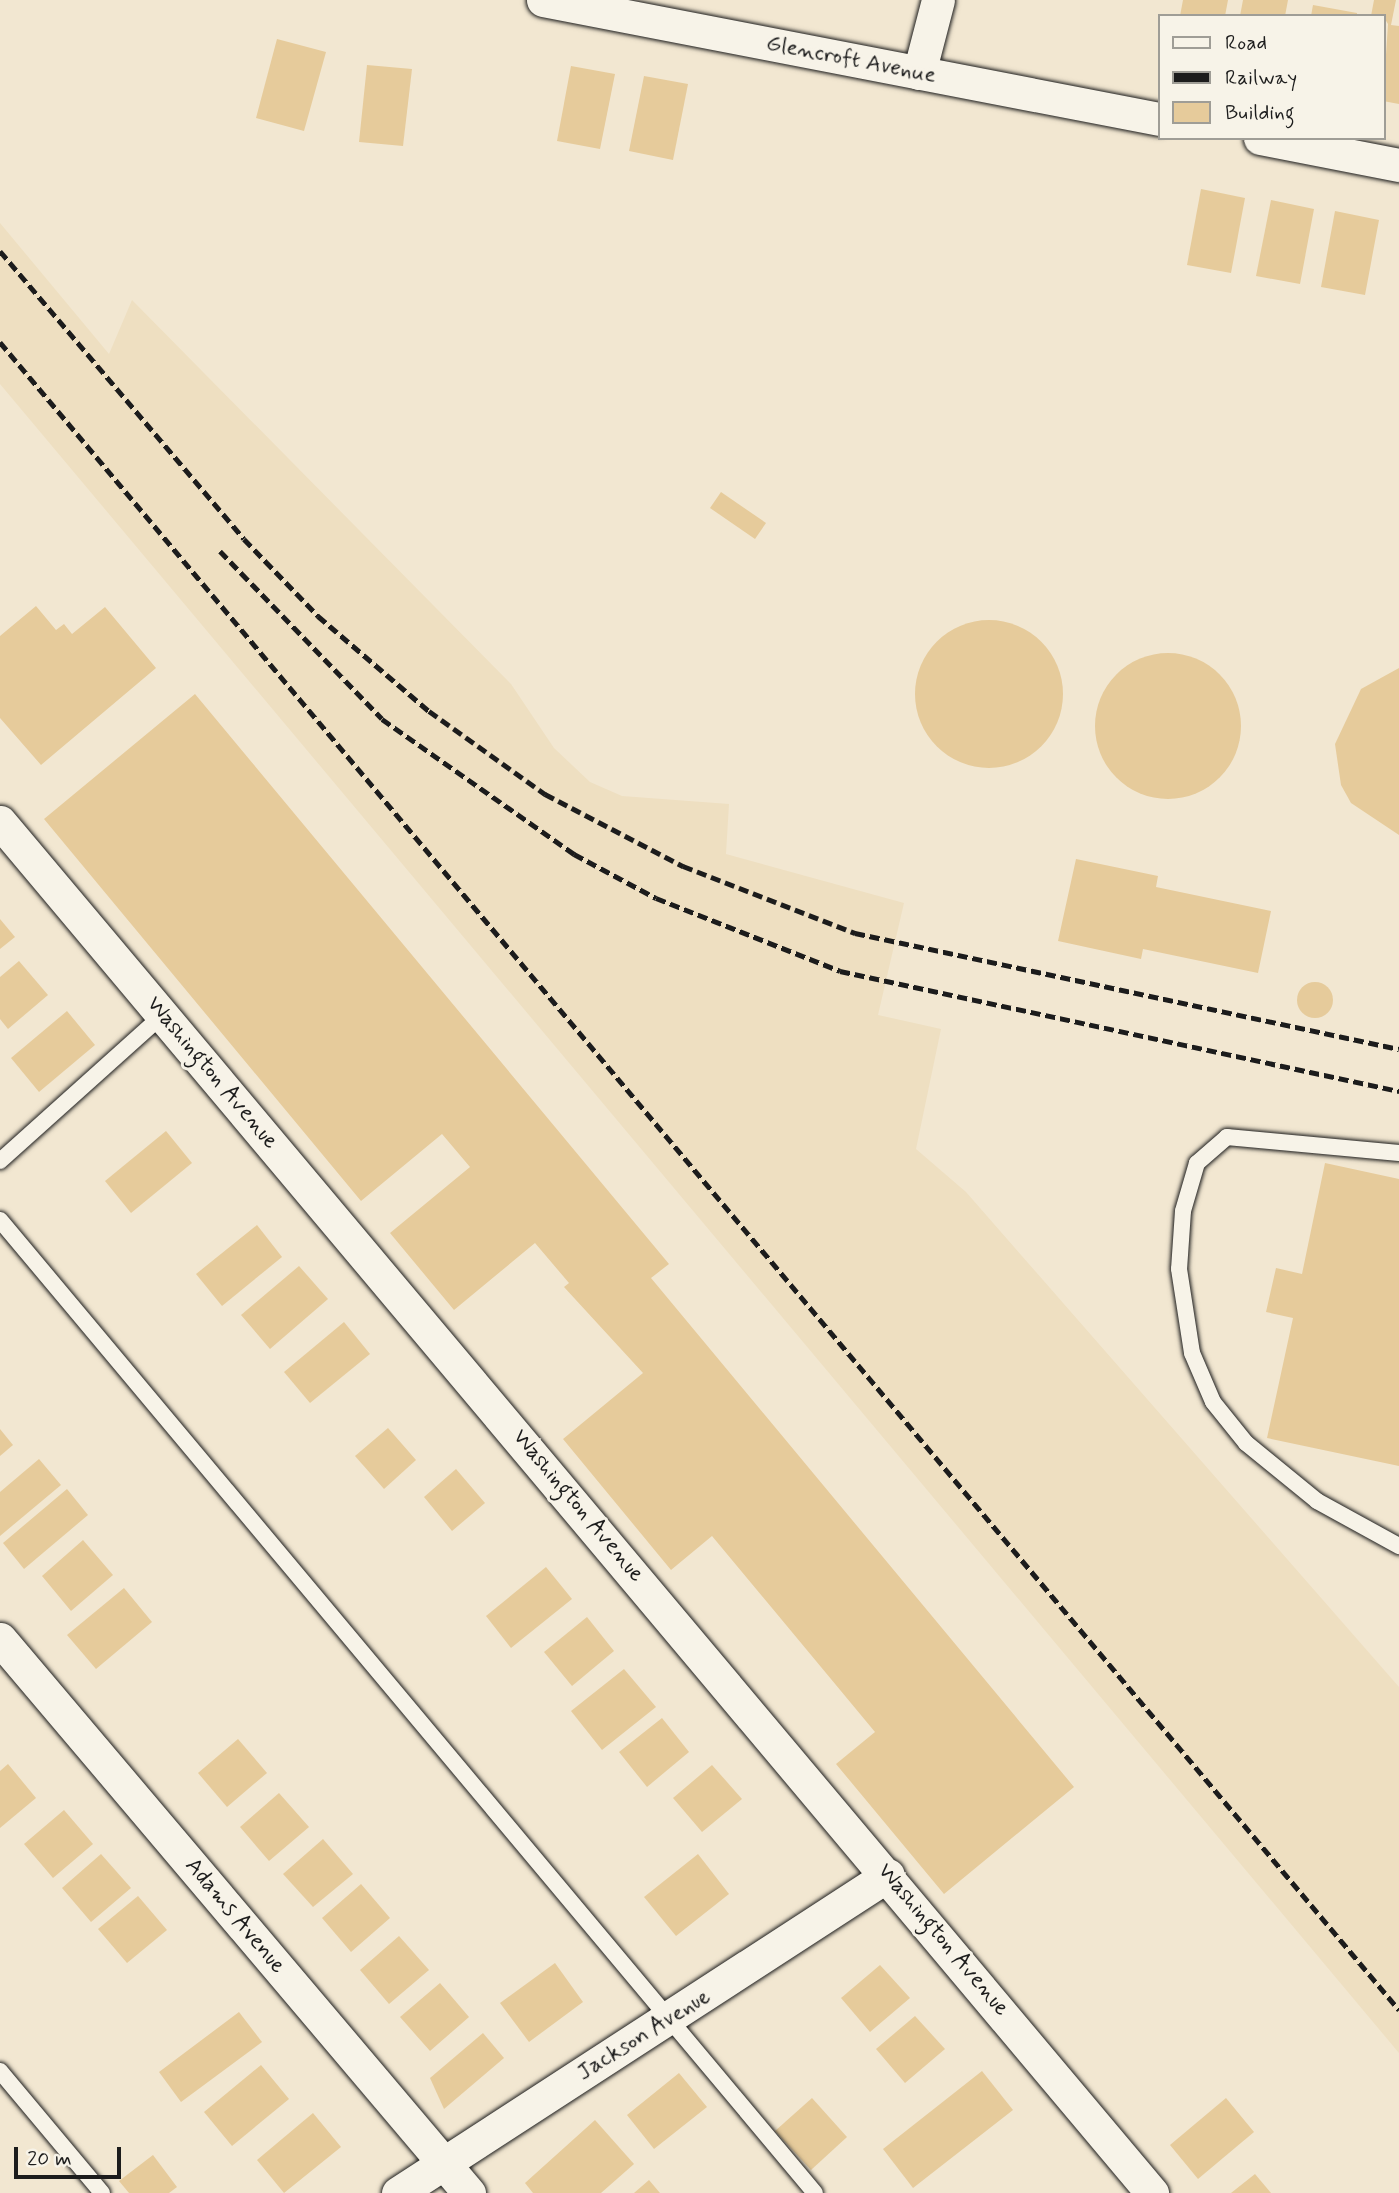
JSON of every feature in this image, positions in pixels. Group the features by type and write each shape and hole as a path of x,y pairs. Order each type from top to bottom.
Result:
{"street":[{"name":"Glencroft Avenue","path":"543,0 1158,119"},
{"path":"919,73 938,0"},
{"path":"1270,140 1399,165"},
{"name":"Washington Avenue","path":"0,822 888,1875 1152,2193"},
{"name":"Adams Avenue","path":"0,1639 469,2193"},
{"name":"Jackson Avenue","path":"398,2193 443,2162 672,2020 888,1875"}],"lane":[{"path":"0,1161 163,1014"},
{"path":"1399,1153 1227,1137 1197,1163 1183,1211 1179,1269 1192,1353 1213,1402 1277,1472 1399,1546"},
{"path":"0,1220 815,2193"},
{"path":"0,2071 102,2193"}],"shaded area":[{"path":"0,223 109,354 132,300 511,684 554,748 590,782 622,796 729,804 726,854 904,903 878,1015 941,1029 916,1149 966,1192 1399,1687 1399,2053 0,384"}],"building":[{"path":"1183,0 1228,0 1225,14 1180,14"},
{"path":"1243,0 1288,0 1285,14 1240,14"},
{"path":"1374,0 1396,0 1391,25 1399,26 1399,104 1385,101 1388,24 1385,14 1371,14"},
{"path":"1313,5 1357,13 1357,14 1311,14"},
{"path":"277,39 326,52 304,131 256,118"},
{"path":"367,65 412,69 403,146 359,142"},
{"path":"571,66 615,74 600,149 557,141"},
{"path":"644,76 688,84 673,160 629,151"},
{"path":"1201,189 1245,198 1231,273 1187,265"},
{"path":"1271,200 1314,209 1300,284 1256,276"},
{"path":"1335,211 1379,220 1365,295 1321,287"},
{"path":"721,492 766,523 755,539 710,508"},
{"path":"36,606 56,630 64,624 72,634 105,607 156,668 41,765 0,718 0,636"},
{"path":"989,620 1017,625 1042,641 1058,666 1063,694 1058,722 1042,747 1017,763 989,768 961,763 936,747 920,722 915,694 920,666 936,641 961,625"},
{"path":"1168,653 1196,659 1220,674 1235,698 1241,726 1235,754 1220,778 1196,793 1168,799 1140,793 1116,778 1101,754 1095,726 1101,698 1116,674 1140,659"},
{"path":"1399,668 1399,835 1351,803 1341,785 1335,744 1361,689"},
{"path":"195,694 669,1264 651,1278 1074,1787 944,1894 836,1764 875,1732 712,1536 671,1570 563,1439 643,1373 564,1287 569,1283 535,1243 454,1310 390,1233 470,1167 442,1134 361,1201 44,819"},
{"path":"1076,859 1158,876 1156,887 1271,911 1258,973 1143,949 1141,959 1058,941"},
{"path":"0,919 15,937 0,949"},
{"path":"19,961 48,995 8,1029 0,1019 0,977"},
{"path":"1315,982 1328,987 1333,1000 1328,1013 1315,1018 1302,1013 1297,1000 1302,987"},
{"path":"67,1011 95,1045 39,1092 11,1058"},
{"path":"166,1131 192,1163 131,1213 105,1181"},
{"path":"1325,1163 1399,1179 1399,1466 1267,1438 1293,1318 1266,1312 1276,1268 1302,1274"},
{"path":"257,1225 282,1257 222,1306 196,1274"},
{"path":"299,1266 328,1299 270,1349 241,1315"},
{"path":"344,1322 370,1354 310,1403 284,1372"},
{"path":"388,1428 416,1460 384,1489 355,1456"},
{"path":"0,1429 13,1445 0,1456"},
{"path":"39,1459 61,1485 0,1536 0,1492"},
{"path":"456,1469 485,1503 452,1531 424,1497"},
{"path":"67,1489 88,1515 24,1569 3,1543"},
{"path":"83,1540 113,1575 71,1611 42,1576"},
{"path":"546,1567 572,1599 511,1648 486,1616"},
{"path":"124,1588 152,1622 96,1669 67,1635"},
{"path":"587,1617 614,1651 572,1686 544,1652"},
{"path":"624,1669 656,1707 602,1750 571,1711"},
{"path":"662,1718 689,1752 647,1787 619,1752"},
{"path":"238,1739 267,1773 227,1807 198,1773"},
{"path":"8,1764 36,1798 0,1828 0,1771"},
{"path":"712,1765 742,1799 702,1832 673,1798"},
{"path":"279,1793 309,1827 269,1861 240,1827"},
{"path":"64,1810 93,1844 53,1878 24,1844"},
{"path":"323,1839 353,1874 313,1907 283,1874"},
{"path":"101,1854 131,1888 91,1922 62,1888"},
{"path":"698,1854 729,1894 676,1936 644,1897"},
{"path":"361,1884 390,1918 351,1952 322,1918"},
{"path":"138,1896 167,1930 127,1963 98,1929"},
{"path":"399,1936 429,1970 389,2004 360,1970"},
{"path":"555,1963 583,2002 529,2042 500,2003"},
{"path":"880,1965 910,1998 870,2032 841,1998"},
{"path":"440,1983 469,2017 430,2051 400,2017"},
{"path":"239,2012 262,2042 181,2102 159,2072"},
{"path":"915,2016 945,2049 905,2083 876,2049"},
{"path":"483,2033 504,2058 444,2109 430,2078"},
{"path":"261,2065 289,2099 232,2146 204,2112"},
{"path":"982,2071 1013,2110 913,2188 883,2149"},
{"path":"679,2073 707,2107 654,2149 627,2115"},
{"path":"812,2098 847,2137 811,2170 775,2131"},
{"path":"1226,2098 1254,2132 1198,2179 1170,2145"},
{"path":"313,2113 341,2147 284,2193 257,2160"},
{"path":"595,2120 634,2164 601,2193 533,2193 525,2183"},
{"path":"153,2155 177,2187 169,2193 129,2193 119,2181"},
{"path":"1255,2174 1271,2193 1231,2193"},
{"path":"649,2180 660,2193 634,2193"}],"railway":[{"path":"0,251 244,539 318,616 429,711 545,794 683,866 855,933 1399,1049"},
{"path":"0,342 1399,2010"},
{"path":"220,551 382,719 574,854 656,898 840,971 1399,1091"}]}
